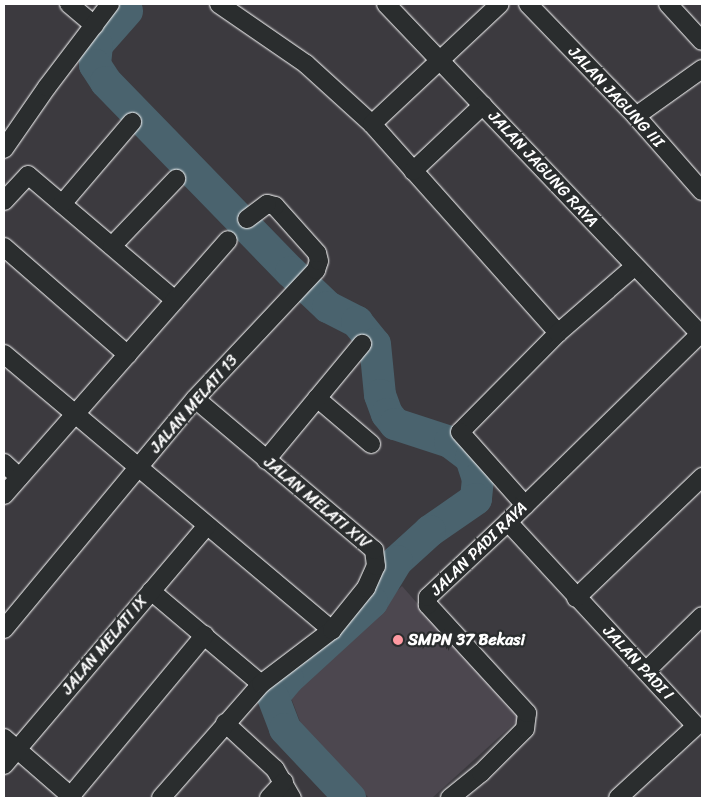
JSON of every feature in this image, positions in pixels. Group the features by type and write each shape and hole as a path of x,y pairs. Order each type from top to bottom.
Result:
{"street":[{"path":"69,4 94,25"},
{"path":"4,149 47,87 110,4"},
{"path":"219,4 306,64 372,124 558,333"},
{"name":"JALAN JAGUNG RAYA","path":"386,4 440,59 634,267 701,333"},
{"path":"372,124 500,4"},
{"name":"JALAN JAGUNG III","path":"528,4 636,116 702,191"},
{"path":"668,4 702,41"},
{"path":"636,116 702,69"},
{"path":"414,171 483,105"},
{"path":"62,204 132,122"},
{"path":"4,201 27,175 175,300"},
{"path":"112,246 176,179"},
{"name":"JALAN MELATI 13","path":"4,629 196,399 316,270 319,261 317,253 281,210 267,204 247,218"},
{"path":"4,495 228,240"},
{"path":"4,247 128,355"},
{"path":"524,505 460,432 558,333 634,267"},
{"name":"JALAN PADI RAYA","path":"450,798 481,773 525,729 526,713 428,605 428,597 508,522 701,333"},
{"path":"266,460 362,344"},
{"path":"4,354 74,415 332,630"},
{"path":"317,398 371,444"},
{"name":"JALAN MELATI XIV","path":"160,798 261,684 332,630 372,577 376,566 374,550 196,399"},
{"path":"4,464 19,477"},
{"path":"576,598 702,477"},
{"name":"JALAN PADI I","path":"508,522 576,598 699,729 618,798"},
{"name":"JALAN MELATI IX","path":"4,765 207,526"},
{"path":"151,591 261,684"},
{"path":"646,671 702,616"},
{"path":"4,738 71,798 205,635"},
{"path":"226,723 275,769 292,798"},
{"path":"269,798 284,782"}],"shaded area":[{"name":"SMPN 37 Bekasi","path":"402,586 519,719 432,798 369,798 302,727 290,695"}],"waterway":[{"path":"127,11 97,45 95,65 106,82 291,272 328,307 357,322 375,344 380,395 387,414 395,424 450,442 471,458 478,479 476,499 430,531 397,561 372,602 288,679 273,697 285,729 350,798"}],"place":[{"name":"SMPN 37 Bekasi","path":"398,640"}]}
